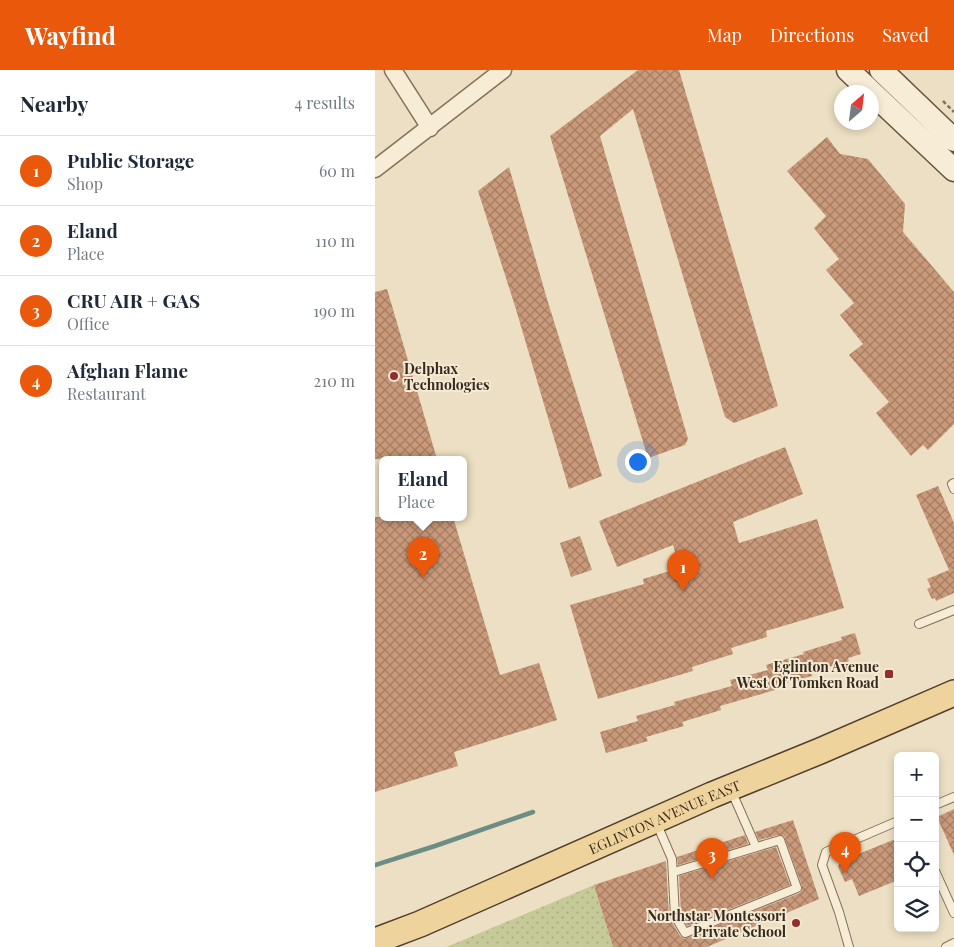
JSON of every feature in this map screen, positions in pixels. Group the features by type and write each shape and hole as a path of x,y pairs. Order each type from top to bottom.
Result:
{"main road":[{"path":"848,70 954,170"},
{"path":"881,70 954,140"},
{"name":"EGLINTON AVENUE EAST","path":"375,941 420,924 730,788 954,693"}],"street":[{"path":"393,70 430,128"},
{"path":"375,169 503,70"}],"lane":[{"path":"954,483 952,484 954,489"},
{"path":"919,624 954,610"},
{"path":"730,788 756,847"},
{"path":"939,803 954,797"},
{"path":"656,821 672,859 675,916 685,933 797,888 780,840 674,872"},
{"path":"849,947 822,865 826,852 894,822"},
{"path":"939,879 953,908"},
{"path":"946,947 954,944"}],"green space":[{"path":"594,885 613,947 446,947 461,941"}],"building":[{"path":"638,70 679,70 778,406 734,423 725,417 633,109 600,136 688,439 685,445 648,458 550,136"},
{"path":"827,137 840,154 868,159 905,204 903,232 954,292 954,424 928,450 923,445 911,456 876,413 889,402 849,355 863,344 840,315 854,303 826,270 839,259 814,228 826,216 787,171"},
{"path":"509,167 547,299 602,476 569,489 515,306 478,191"},
{"name":"Delphax Technologies","path":"387,289 436,456 379,456 379,459 375,459 375,292"},
{"path":"785,447 803,494 733,522 739,543 817,519 844,608 766,631 767,637 731,648 733,654 692,667 693,671 598,699 570,605 644,584 643,579 680,568 673,545 617,567 599,521"},
{"path":"938,486 954,523 954,593 936,601 935,598 932,599 927,589 931,587 927,579 949,570 916,495"},
{"path":"375,517 379,517 379,521 454,521 500,675 539,663 557,720 454,752 458,766 375,792"},
{"path":"580,536 592,570 571,577 560,543"},
{"path":"855,633 861,654 848,658 849,661 811,672 812,676 774,686 775,690 720,706 721,710 682,722 684,726 646,737 648,741 606,753 600,732 638,721 636,716 675,705 674,702 732,686 730,680 768,670 766,665 804,654 803,652 842,640 841,637"},
{"path":"954,809 954,855 939,821 939,816"},
{"path":"793,820 819,899 707,947 613,947 594,885 666,861 669,917 680,936 684,939 800,893 802,886 784,836 778,835 759,840 755,832"},
{"path":"745,835 748,844 678,865 677,857"},
{"path":"894,840 894,882 859,896 852,879 845,882 838,867 841,861"},
{"path":"776,847 790,885 687,926 681,914 679,876"}],"waterway":[{"path":"375,865 533,812"}],"place":[{"name":"Delphax Technologies","path":"394,376"},
{"name":"Eland","path":"423,578"},
{"name":"Public Storage","path":"683,591"},
{"name":"Eglinton Avenue West Of Tomken Road","path":"889,674"},
{"name":"Afghan Flame","path":"845,873"},
{"name":"CRU AIR + GAS","path":"712,879"},
{"name":"Northstar Montessori Private School","path":"796,923"}]}
